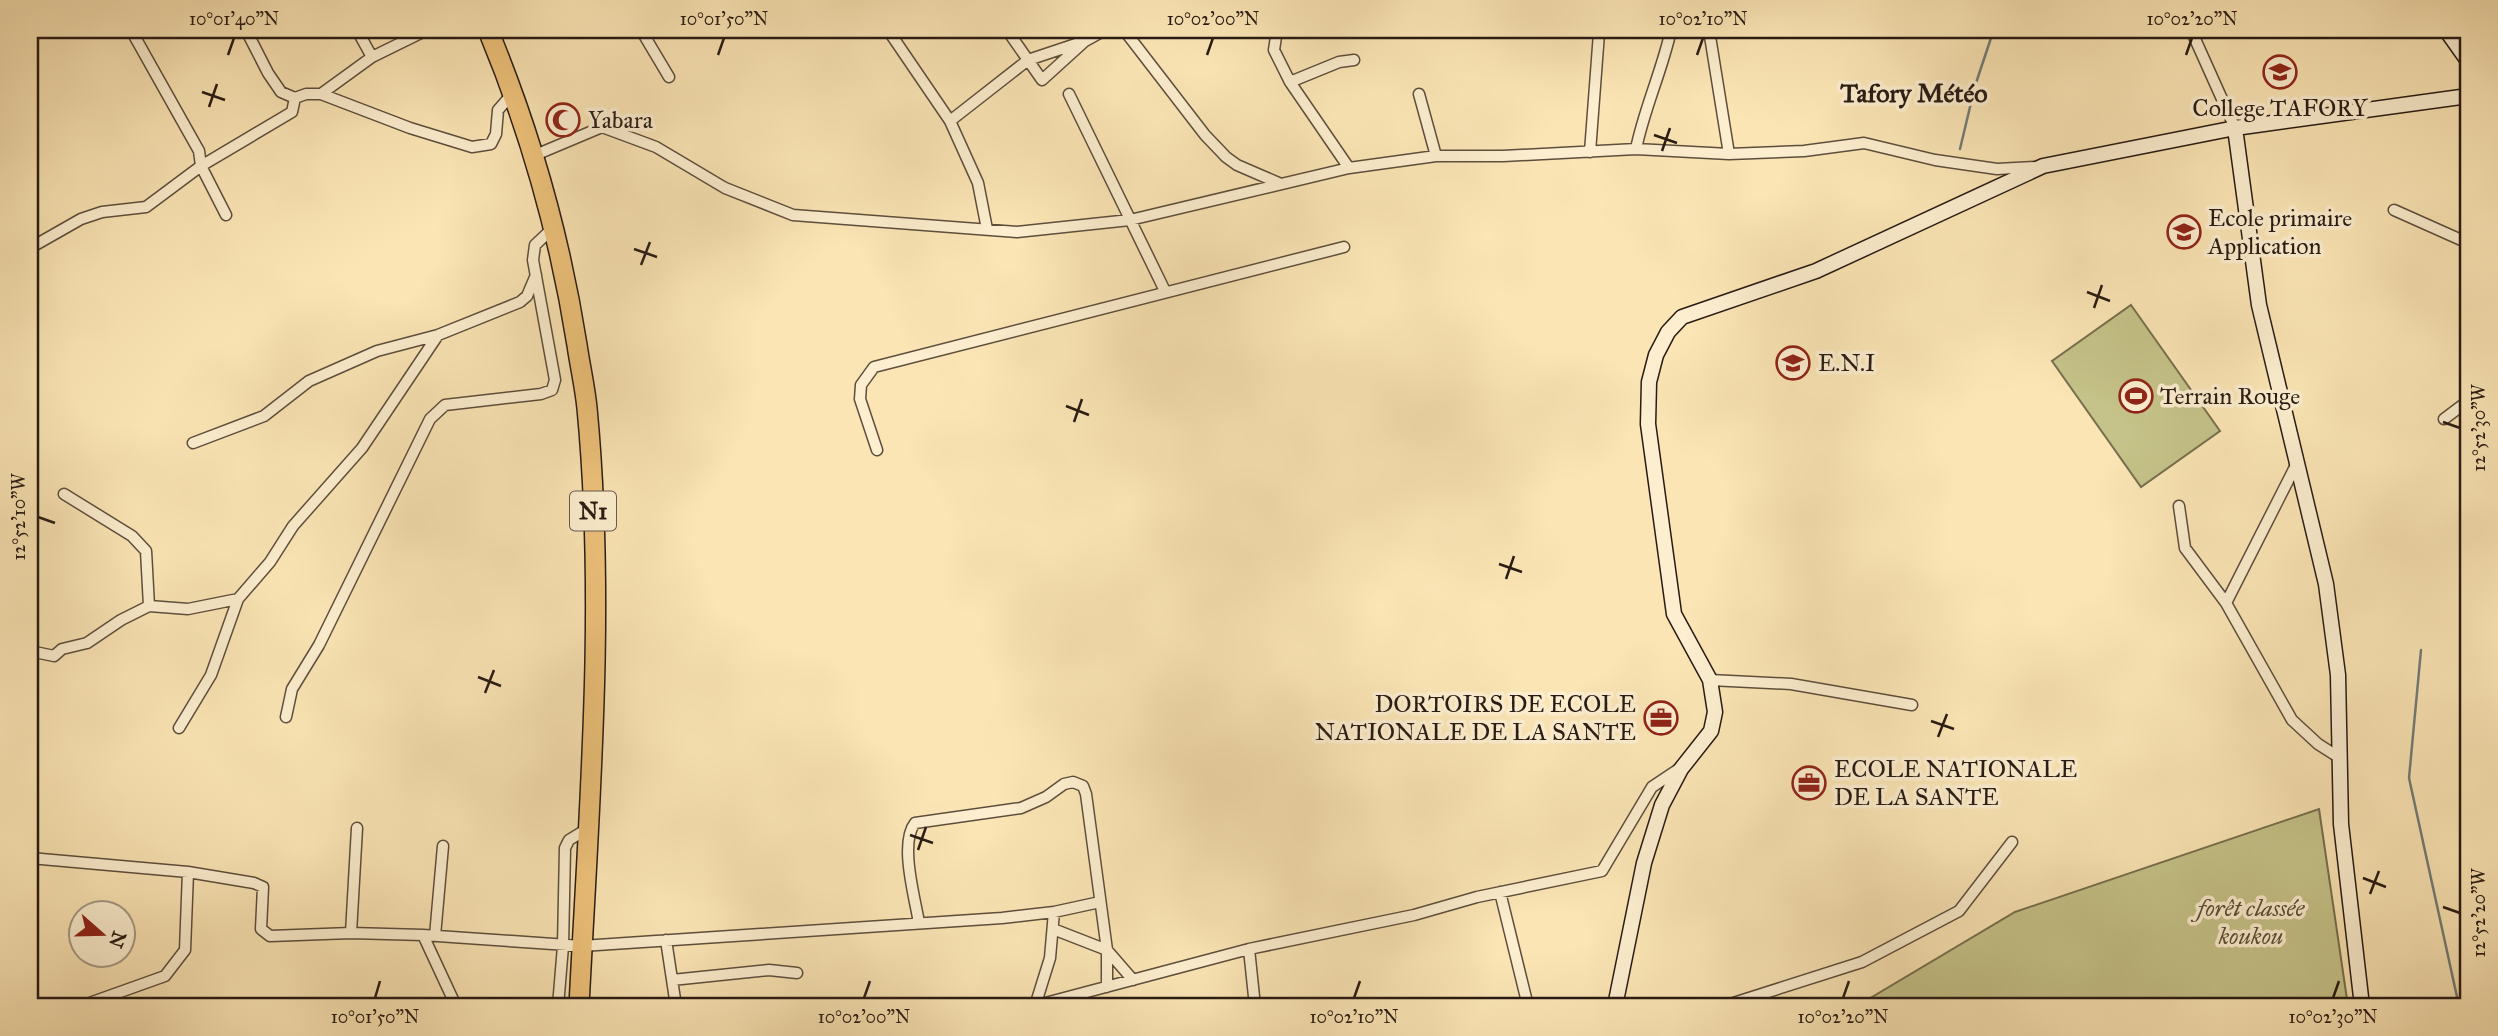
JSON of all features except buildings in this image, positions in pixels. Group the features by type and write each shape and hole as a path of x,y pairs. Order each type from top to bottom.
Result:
{"highway":[{"name":"N1","path":"488,30 533,156 554,227 568,291 587,407 597,607 587,829 573,946 579,1006"}],"street":[{"path":"131,30 199,150 201,166 226,215"},
{"path":"246,30 292,112"},
{"path":"357,30 372,57"},
{"path":"321,94 372,57 427,30"},
{"path":"641,30 668,77"},
{"path":"888,30 950,121 978,183 986,229"},
{"path":"1007,30 1042,80 1085,41"},
{"path":"950,121 1028,60 1085,41 1105,30"},
{"path":"1124,30 1205,135 1226,157 1237,165 1281,184"},
{"path":"1277,30 1274,50 1290,82 1349,168"},
{"path":"1636,149 1642,121 1652,99 1671,30"},
{"path":"1709,30 1729,154"},
{"path":"2191,30 2235,128 2259,305 2328,597 2338,675 2341,824 2362,1006"},
{"path":"2446,30 2466,52"},
{"path":"1590,152 1600,33"},
{"path":"1290,82 1339,62 1354,60"},
{"path":"281,92 295,98 306,94 321,94 410,128 472,147 491,144 496,134 498,110 512,94"},
{"path":"1069,94 1165,291"},
{"path":"1419,94 1436,156"},
{"path":"533,156 602,127 656,147 725,188 793,215 1017,232 1130,220 1349,168 1436,156 1636,149 1729,154 1804,151 1864,144 1936,160 1997,169 2043,166 2235,128 2468,96"},
{"path":"30,248 81,219 102,212 146,207 201,166 292,112 295,98"},
{"path":"1615,1006 1644,863 1662,805 1681,769 1711,731 1714,712 1710,680 1674,614 1648,424 1649,382 1656,355 1668,332 1682,317 1816,271 2043,166"},
{"path":"2394,211 2468,243"},
{"path":"286,717 292,689 319,645 430,419 445,405 541,394 552,390 555,380 533,260 535,245 554,227"},
{"path":"877,450 860,399 862,385 874,367 1344,247"},
{"path":"527,296 536,275"},
{"path":"192,443 264,416 309,381 377,351 438,335 527,296 540,298"},
{"path":"179,728 211,675 238,599 270,562 293,526 362,448 438,335"},
{"path":"2444,419 2468,401"},
{"path":"2226,603 2297,463"},
{"path":"64,494 132,536 146,551 149,606"},
{"path":"2179,506 2185,548 2226,603 2292,720 2318,744 2340,758"},
{"path":"30,651 54,656 62,649 87,643 121,620 149,606 188,610 238,599"},
{"path":"1710,680 1791,684 1912,705"},
{"path":"1034,1006 1249,949 1414,915 1500,892 1602,872 1652,787 1681,769"},
{"path":"919,923 908,851 909,830 915,823 1021,808 1046,797 1064,784 1073,782 1083,786 1086,794 1107,950 1107,987"},
{"path":"351,933 357,828"},
{"path":"1724,1006 1862,962 1959,911 2012,842"},
{"path":"443,846 429,935 456,1006"},
{"path":"30,858 188,872 254,883 263,887 261,929 270,936 351,933 429,935 573,946 1002,918 1054,912 1100,902"},
{"path":"81,1006 165,976 185,950 188,872"},
{"path":"1500,892 1528,1006"},
{"path":"1034,1006 1050,958 1054,912"},
{"path":"1053,929 1107,950 1133,980"},
{"path":"666,940 676,1006"},
{"path":"558,1006 573,946"},
{"path":"1249,949 1255,1006"},
{"path":"672,980 769,970 797,973"}],"green space":[{"name":"Terrain Rouge","path":"2131,305 2220,431 2141,487 2052,361"},
{"name":"forêt classée koukou","path":"2319,809 2348,1006 1857,1006 2015,912"}],"waterway":[{"path":"1960,149 1975,86 1993,32 1991,30"},
{"path":"2421,650 2409,778 2459,1006"}],"place":[{"name":"College TAFORY","path":"2280,72"},
{"name":"Yabara","path":"563,120"},
{"name":"Ecole primaire Application","path":"2184,232"},
{"name":"E.N.I","path":"1793,363"},
{"name":"Terrain Rouge","path":"2136,396"},
{"name":"DORTOIRS DE ECOLE NATIONALE DE LA SANTE","path":"1661,718"},
{"name":"ECOLE NATIONALE DE LA SANTE","path":"1809,783"}],"district":[{"name":"Tafory Météo","path":"1914,93"}]}
